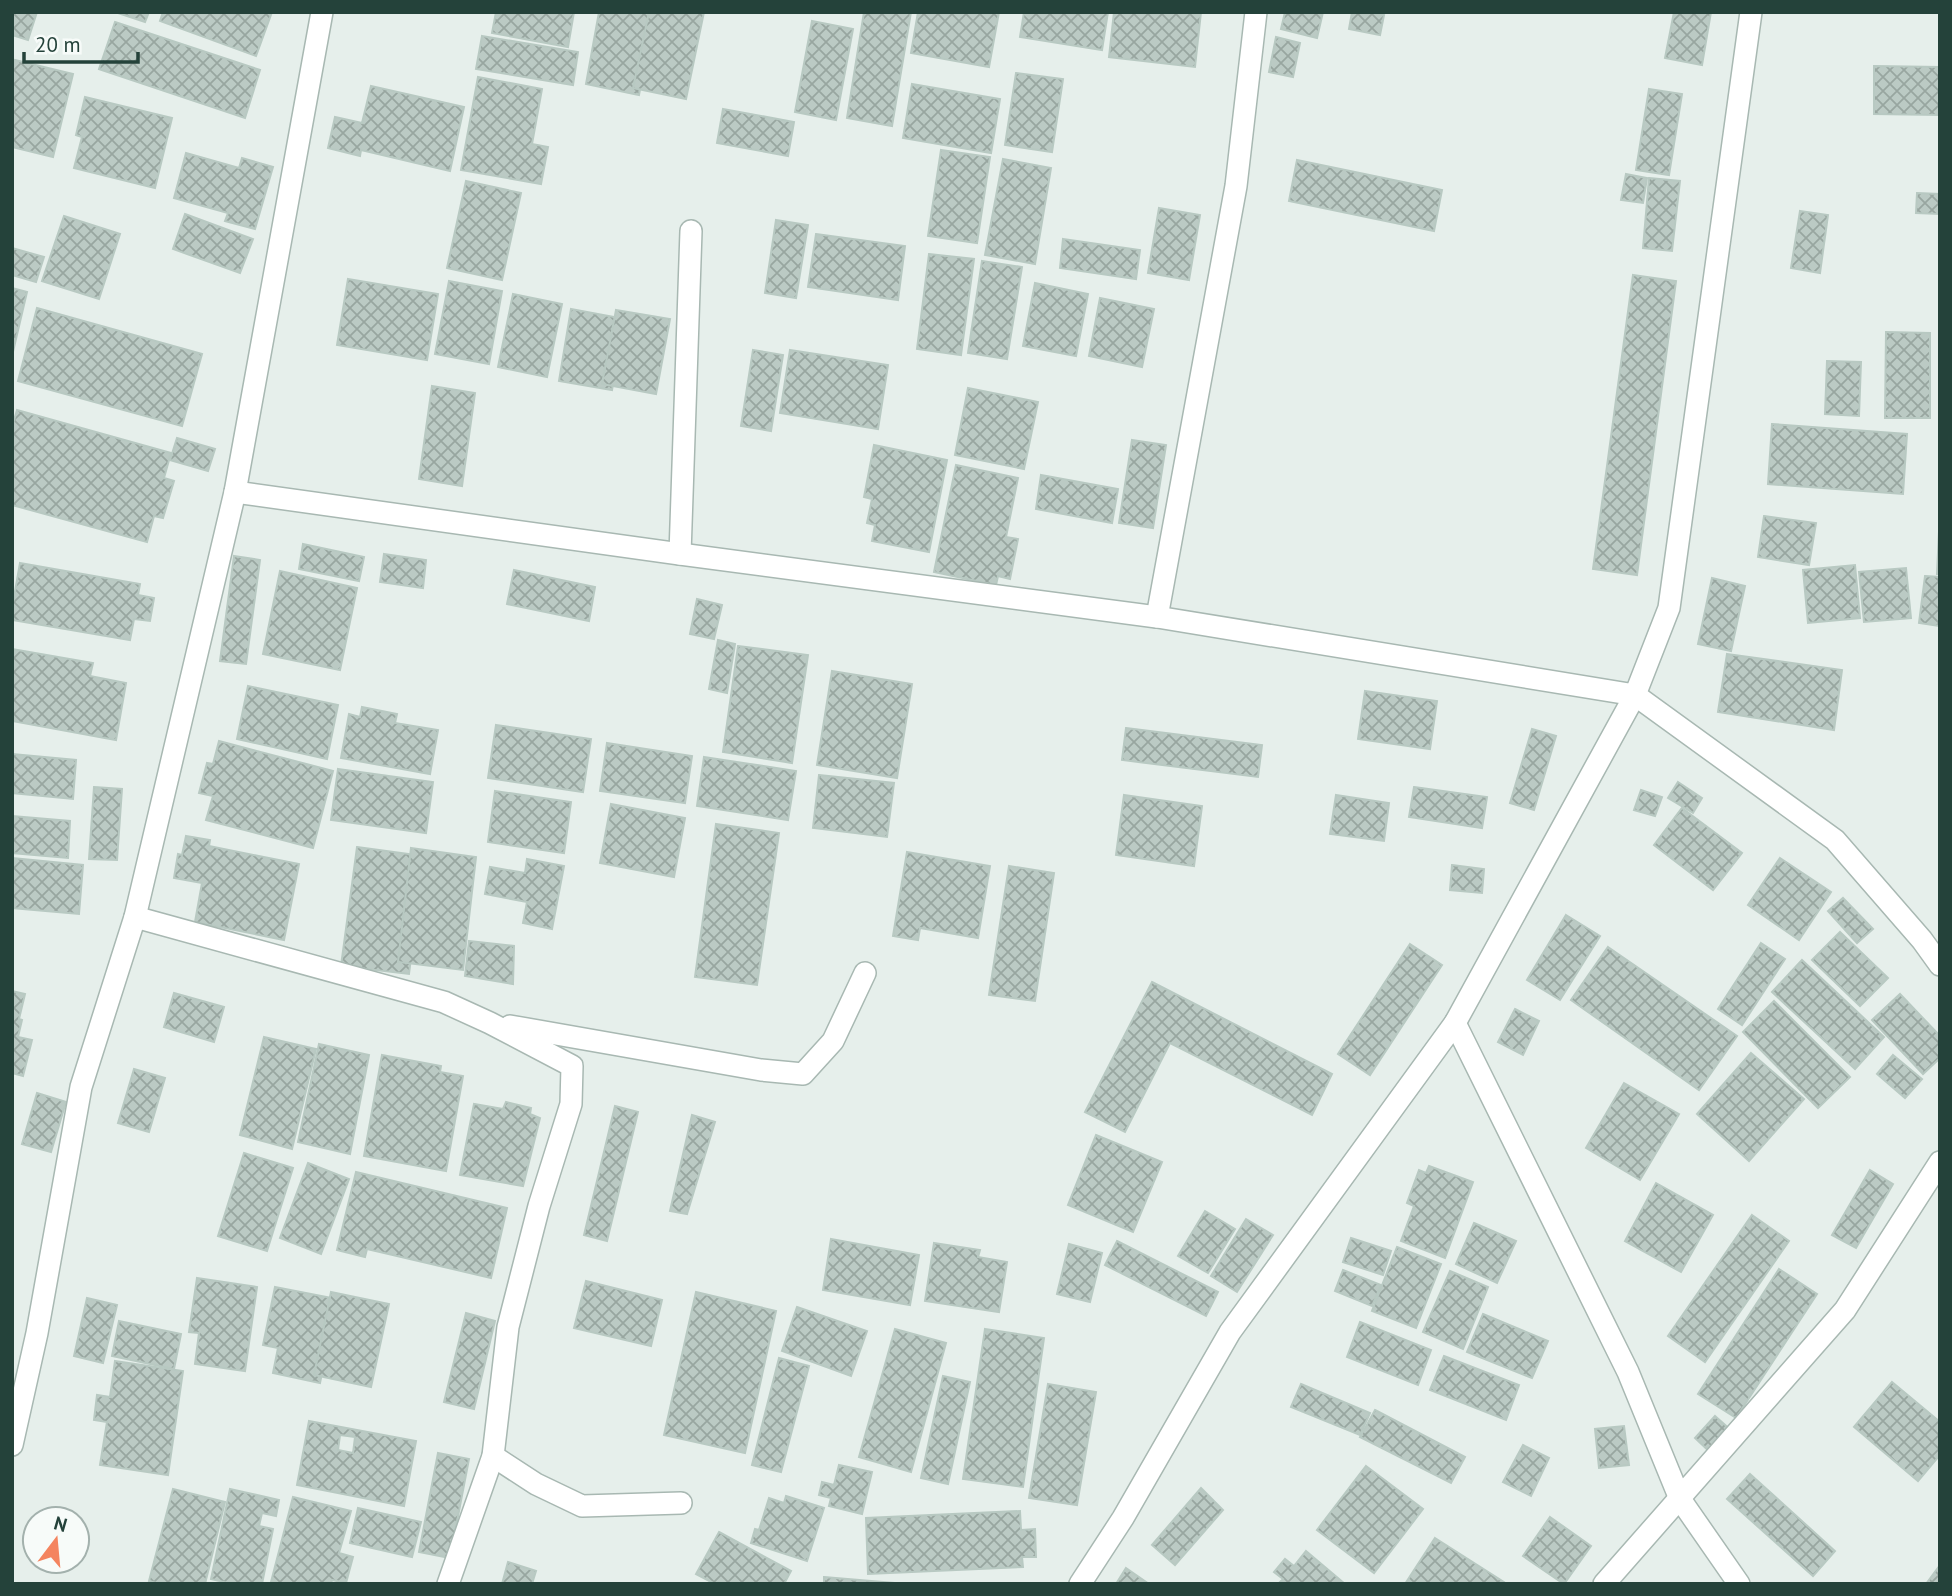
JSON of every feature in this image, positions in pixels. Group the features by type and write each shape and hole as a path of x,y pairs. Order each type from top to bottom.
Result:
{"street":[{"path":"12,1445 37,1333 80,1087 135,918 235,492 322,12"},
{"path":"1157,617 1236,186 1256,12"},
{"path":"1080,1584 1123,1518 1230,1332 1455,1023 1635,695 1669,608 1751,12"},
{"path":"680,554 691,231"},
{"path":"235,492 1157,617 1635,695 1835,840 1922,940 1940,965"},
{"path":"135,918 444,1002 572,1066 571,1104 539,1206 508,1327 494,1456 448,1584"},
{"path":"490,1023 761,1070 803,1074 833,1041 865,973"},
{"path":"1455,1023 1628,1372 1680,1499 1739,1584"},
{"path":"1604,1584 1845,1310 1940,1162"},
{"path":"494,1456 536,1484 582,1506 681,1503"}],"building":[{"path":"12,12 37,12 28,40 12,35"},
{"path":"115,12 149,12 145,22"},
{"path":"163,12 272,12 256,56 160,21"},
{"path":"496,12 574,12 568,47 492,33"},
{"path":"599,12 654,12 639,95 586,84"},
{"path":"649,12 704,12 686,99 633,88"},
{"path":"864,12 911,12 892,126 847,118"},
{"path":"918,12 999,12 989,67 911,53"},
{"path":"1024,12 1108,12 1102,50 1020,37"},
{"path":"1114,12 1201,12 1195,67 1109,57"},
{"path":"1285,12 1323,12 1317,38 1281,29"},
{"path":"1352,12 1384,15 1380,35 1349,29"},
{"path":"1674,12 1711,12 1702,65 1665,58"},
{"path":"812,21 853,29 836,120 795,112"},
{"path":"115,22 260,70 245,118 99,69"},
{"path":"482,36 578,52 573,85 476,69"},
{"path":"1276,37 1300,43 1293,77 1269,72"},
{"path":"15,60 73,74 53,157 12,147 12,71"},
{"path":"1874,66 1940,67 1940,115 1874,114"},
{"path":"1016,73 1063,79 1052,152 1005,145"},
{"path":"478,77 542,89 532,144 548,147 541,184 461,170"},
{"path":"912,84 1000,99 991,153 903,138"},
{"path":"371,86 464,107 450,171 361,150 360,156 328,148 335,117 362,123"},
{"path":"1649,89 1682,94 1669,175 1636,170"},
{"path":"85,97 172,118 155,188 74,168 82,137 76,135"},
{"path":"723,109 794,122 788,156 717,143"},
{"path":"941,150 990,157 977,243 928,236"},
{"path":"186,153 239,168 242,158 273,167 255,229 225,221 228,213 174,198"},
{"path":"1003,159 1051,168 1035,264 985,255"},
{"path":"1297,160 1442,190 1434,231 1289,201"},
{"path":"1626,174 1647,178 1643,203 1621,200"},
{"path":"1649,178 1680,181 1672,251 1643,248"},
{"path":"466,181 521,193 502,280 447,268"},
{"path":"1917,193 1940,194 1940,214 1916,213"},
{"path":"1159,208 1200,215 1189,280 1148,273"},
{"path":"1800,211 1828,215 1820,273 1791,268"},
{"path":"185,214 253,239 240,273 173,249"},
{"path":"64,216 120,234 99,299 42,281"},
{"path":"776,220 808,225 796,298 765,293"},
{"path":"816,234 905,246 898,300 808,287"},
{"path":"1063,239 1140,250 1136,279 1060,268"},
{"path":"12,248 44,257 36,282 12,275"},
{"path":"929,254 974,259 961,355 917,349"},
{"path":"982,261 1022,267 1007,359 968,353"},
{"path":"1633,275 1676,281 1637,575 1593,569"},
{"path":"348,279 438,294 427,360 337,345"},
{"path":"449,281 502,291 489,364 435,354"},
{"path":"1035,283 1088,294 1076,356 1023,346"},
{"path":"12,288 27,292 12,356"},
{"path":"513,294 562,304 547,377 498,367"},
{"path":"1100,298 1154,309 1142,367 1089,356"},
{"path":"37,308 202,354 182,426 18,381"},
{"path":"571,309 625,319 612,390 559,381"},
{"path":"616,310 670,319 656,394 602,384"},
{"path":"1886,332 1930,333 1930,418 1885,418"},
{"path":"753,350 783,355 771,431 741,426"},
{"path":"790,350 888,365 878,429 780,413"},
{"path":"1827,361 1861,362 1859,416 1825,414"},
{"path":"432,386 475,393 462,486 419,479"},
{"path":"968,388 1038,402 1024,469 955,455"},
{"path":"17,410 171,453 164,478 174,481 163,518 154,516 147,542 12,505 12,427"},
{"path":"1772,424 1907,434 1903,494 1768,484"},
{"path":"177,438 215,449 208,471 170,460"},
{"path":"1132,440 1166,445 1153,528 1119,523"},
{"path":"874,445 947,460 929,552 872,541 875,525 867,523 872,499 864,497"},
{"path":"956,465 1018,478 1006,537 1018,539 1010,579 998,576 996,585 934,572"},
{"path":"1041,475 1118,489 1112,523 1036,509"},
{"path":"1764,516 1816,523 1809,565 1758,557"},
{"path":"1939,531 1940,574 1937,574"},
{"path":"303,544 364,557 359,581 299,569"},
{"path":"384,554 426,560 423,588 380,582"},
{"path":"234,556 260,560 246,664 220,661"},
{"path":"20,563 140,584 138,595 154,598 150,621 134,619 130,640 12,620"},
{"path":"1855,565 1860,618 1808,623 1803,570"},
{"path":"1906,568 1911,618 1864,622 1859,572"},
{"path":"514,570 595,587 589,621 507,604"},
{"path":"280,571 357,588 340,670 263,654"},
{"path":"1925,576 1940,577 1940,626 1919,623"},
{"path":"1712,578 1745,586 1731,651 1698,644"},
{"path":"697,599 722,605 714,639 690,634"},
{"path":"718,640 735,644 727,693 709,689"},
{"path":"738,646 808,655 792,763 723,752"},
{"path":"12,649 93,663 90,676 126,683 116,740 12,721"},
{"path":"1727,654 1842,670 1834,730 1718,712"},
{"path":"832,671 912,684 897,778 817,765"},
{"path":"248,686 338,705 327,759 237,739"},
{"path":"1365,691 1437,701 1430,749 1358,739"},
{"path":"362,707 397,714 395,723 438,730 430,774 341,758 349,714 360,717"},
{"path":"496,725 591,739 583,792 488,778"},
{"path":"1126,728 1262,745 1258,777 1122,760"},
{"path":"1532,729 1556,736 1534,810 1510,803"},
{"path":"219,741 333,771 313,848 206,820 213,796 199,793 207,763 213,764"},
{"path":"607,743 692,756 685,803 600,791"},
{"path":"12,754 76,760 73,799 12,793"},
{"path":"704,757 796,771 788,820 697,806"},
{"path":"338,769 433,782 426,833 331,820"},
{"path":"819,775 894,783 887,837 813,828"},
{"path":"1678,782 1702,798 1693,813 1668,798"},
{"path":"94,787 122,789 117,860 89,859"},
{"path":"1414,787 1487,797 1482,828 1409,817"},
{"path":"1641,790 1662,797 1655,816 1634,810"},
{"path":"495,791 571,802 564,853 488,842"},
{"path":"1124,795 1202,806 1194,866 1116,855"},
{"path":"1336,795 1389,803 1384,841 1330,834"},
{"path":"611,804 685,818 674,877 600,863"},
{"path":"1682,808 1742,853 1713,890 1654,845"},
{"path":"12,816 70,821 68,858 12,853"},
{"path":"716,824 779,833 757,985 695,977"},
{"path":"186,836 210,840 209,846 299,864 284,940 195,922 202,883 174,878 178,854 182,855"},
{"path":"357,847 424,856 409,974 341,966"},
{"path":"411,848 476,857 463,970 398,962"},
{"path":"907,852 990,866 978,938 920,928 918,940 893,936"},
{"path":"12,858 83,865 79,914 12,908"},
{"path":"1780,858 1831,892 1799,940 1748,905"},
{"path":"527,859 564,866 552,929 523,923 527,902 485,894 490,867 525,873"},
{"path":"1452,865 1484,869 1482,893 1450,890"},
{"path":"1009,866 1054,873 1035,1001 989,995"},
{"path":"1843,898 1873,929 1857,943 1828,911"},
{"path":"1566,915 1600,936 1560,1000 1527,980"},
{"path":"1840,932 1888,978 1860,1006 1812,960"},
{"path":"469,941 514,946 513,984 465,976"},
{"path":"1761,943 1785,959 1742,1025 1718,1009"},
{"path":"1410,944 1442,965 1370,1075 1338,1054"},
{"path":"1608,947 1737,1036 1699,1090 1571,1000"},
{"path":"1802,960 1884,1037 1855,1069 1772,992"},
{"path":"1152,982 1332,1074 1312,1115 1170,1043 1125,1132 1085,1112"},
{"path":"12,991 25,994 18,1037 32,1040 23,1076 12,1073"},
{"path":"174,993 224,1007 214,1042 164,1027"},
{"path":"1900,994 1940,1036 1940,1058 1923,1074 1872,1020"},
{"path":"1774,1001 1850,1077 1818,1108 1743,1032"},
{"path":"1515,1009 1539,1021 1523,1055 1498,1042"},
{"path":"264,1037 316,1049 292,1149 240,1135"},
{"path":"319,1044 369,1055 350,1154 298,1142"},
{"path":"1751,1053 1804,1099 1749,1161 1697,1114"},
{"path":"382,1055 441,1066 440,1072 463,1076 446,1171 364,1156"},
{"path":"1893,1055 1922,1079 1905,1098 1877,1074"},
{"path":"134,1069 165,1078 149,1132 118,1123"},
{"path":"1624,1083 1679,1114 1640,1180 1586,1148"},
{"path":"37,1093 66,1102 51,1152 22,1144"},
{"path":"506,1102 531,1108 530,1114 540,1118 523,1186 460,1175 474,1104 503,1109"},
{"path":"615,1106 638,1112 607,1241 584,1235"},
{"path":"692,1115 715,1122 687,1214 670,1211"},
{"path":"1096,1135 1162,1162 1133,1232 1068,1205"},
{"path":"244,1153 293,1168 267,1251 218,1236"},
{"path":"308,1163 349,1179 321,1254 280,1238"},
{"path":"1429,1166 1473,1182 1445,1258 1401,1241 1414,1206 1407,1203 1419,1170 1426,1173"},
{"path":"1870,1170 1893,1184 1856,1248 1832,1235"},
{"path":"356,1172 507,1208 491,1278 367,1249 365,1257 337,1250"},
{"path":"1656,1183 1713,1215 1681,1272 1625,1241"},
{"path":"1205,1211 1235,1229 1208,1273 1178,1256"},
{"path":"1752,1215 1789,1241 1705,1362 1668,1336"},
{"path":"1246,1219 1273,1235 1237,1292 1211,1276"},
{"path":"1474,1223 1516,1241 1497,1283 1456,1264"},
{"path":"1351,1238 1391,1251 1383,1275 1343,1262"},
{"path":"831,1239 919,1255 910,1305 823,1290"},
{"path":"1117,1241 1218,1292 1206,1316 1105,1265"},
{"path":"934,1243 980,1250 978,1257 1007,1262 999,1312 925,1301"},
{"path":"1069,1244 1102,1253 1090,1302 1057,1294"},
{"path":"1397,1247 1441,1264 1416,1328 1372,1311"},
{"path":"1779,1269 1817,1294 1736,1418 1698,1394"},
{"path":"1343,1270 1381,1285 1372,1306 1335,1291"},
{"path":"1450,1271 1488,1287 1463,1349 1423,1332"},
{"path":"197,1278 257,1287 245,1371 195,1364 199,1333 189,1332"},
{"path":"586,1281 662,1300 651,1346 574,1328"},
{"path":"275,1287 337,1299 320,1383 273,1373 278,1348 263,1345"},
{"path":"331,1292 389,1304 371,1387 314,1375"},
{"path":"696,1292 776,1311 745,1453 664,1435"},
{"path":"87,1298 117,1305 103,1363 74,1356"},
{"path":"797,1307 867,1331 851,1376 782,1351"},
{"path":"466,1313 495,1321 474,1409 444,1402"},
{"path":"1483,1314 1548,1341 1532,1378 1467,1352"},
{"path":"119,1321 181,1334 174,1369 112,1356"},
{"path":"1360,1322 1431,1350 1418,1385 1347,1357"},
{"path":"895,1329 946,1343 911,1472 859,1457"},
{"path":"985,1329 1044,1338 1023,1487 963,1479"},
{"path":"1444,1356 1519,1385 1506,1420 1430,1390"},
{"path":"779,1358 809,1366 781,1472 752,1465"},
{"path":"115,1361 183,1371 168,1475 100,1465 107,1422 94,1420 97,1395 110,1397"},
{"path":"943,1376 970,1382 948,1484 921,1478"},
{"path":"1892,1382 1940,1422 1940,1455 1918,1481 1854,1427"},
{"path":"1048,1384 1096,1392 1077,1505 1029,1498"},
{"path":"1301,1384 1370,1413 1360,1435 1291,1407"},
{"path":"1375,1410 1465,1457 1451,1483 1360,1437"},
{"path":"1715,1416 1732,1431 1712,1454 1695,1438"},
{"path":"309,1421 416,1441 404,1506 297,1485","holes":["340,1435 355,1437 353,1453 338,1450"]},
{"path":"1624,1426 1629,1465 1599,1468 1595,1429"},
{"path":"1523,1445 1549,1458 1531,1496 1503,1482"},
{"path":"438,1453 469,1459 450,1558 419,1552"},
{"path":"839,1465 872,1472 862,1514 829,1506 831,1498 819,1495 822,1482 834,1485"},
{"path":"1366,1466 1423,1509 1374,1573 1317,1530"},
{"path":"1750,1474 1835,1551 1813,1576 1727,1499"},
{"path":"1201,1488 1223,1510 1175,1565 1152,1545"},
{"path":"173,1489 225,1502 205,1584 160,1584 149,1581"},
{"path":"230,1489 279,1500 276,1516 262,1513 259,1526 273,1529 262,1584 232,1584 211,1579"},
{"path":"786,1496 824,1508 807,1561 751,1543 755,1529 759,1530 769,1498 784,1503"},
{"path":"293,1497 351,1511 339,1553 353,1557 346,1583 332,1580 331,1584 271,1582"},
{"path":"358,1508 421,1522 412,1557 350,1543"},
{"path":"1020,1511 1021,1530 1035,1529 1036,1557 1022,1557 1023,1567 868,1574 866,1518"},
{"path":"1550,1517 1591,1546 1564,1584 1523,1556"},
{"path":"719,1532 791,1571 784,1584 715,1584 696,1574"},
{"path":"1435,1538 1504,1582 1503,1584 1405,1584"},
{"path":"1306,1551 1345,1584 1278,1584 1283,1579 1274,1572 1285,1559 1294,1566"},
{"path":"508,1562 536,1571 532,1584 502,1584"},
{"path":"1940,1565 1940,1584 1926,1584"},
{"path":"1126,1568 1149,1584 1116,1584"},
{"path":"824,1577 894,1583 894,1584 824,1584"}]}
